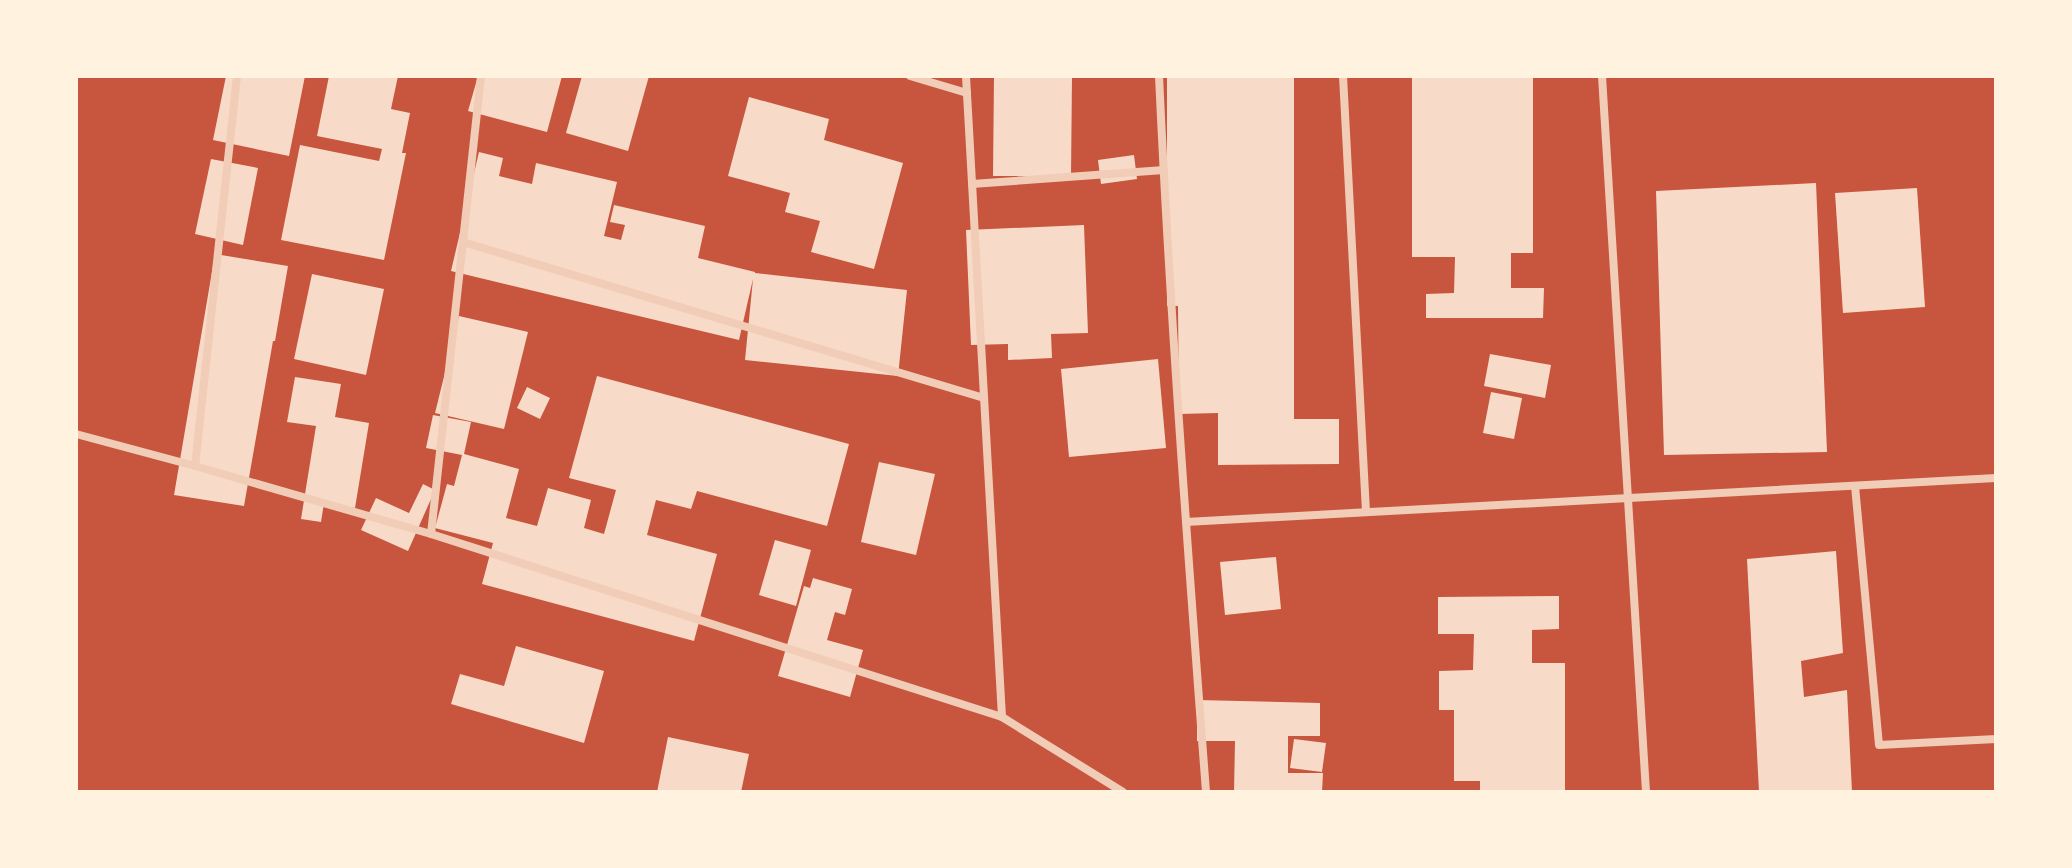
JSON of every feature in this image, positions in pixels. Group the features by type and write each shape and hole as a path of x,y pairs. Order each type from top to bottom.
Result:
{"street":[{"path":"195,466 237,76"},
{"path":"431,534 481,76"},
{"path":"910,76 967,93"},
{"path":"966,76 1002,717"},
{"path":"1159,76 1206,792"},
{"path":"1343,76 1366,512"},
{"path":"1602,76 1646,792"},
{"path":"972,184 1164,170"},
{"path":"463,242 984,398"},
{"path":"76,434 431,534 1002,717 1123,792"},
{"path":"1186,522 1996,478"},
{"path":"1855,486 1879,745 1996,739"}],"building":[{"path":"226,76 305,76 289,156 213,140"},
{"path":"329,76 398,76 391,109 410,113 402,153 406,153 384,260 281,240 300,145 379,161 382,149 317,136"},
{"path":"478,76 562,76 547,132 468,111"},
{"path":"582,76 649,76 628,151 566,133"},
{"path":"994,76 1072,76 1071,176 993,176"},
{"path":"1167,76 1294,76 1294,419 1339,419 1339,464 1218,465 1218,413 1179,414 1178,306 1167,306"},
{"path":"1412,76 1533,76 1533,253 1511,253 1511,288 1544,288 1543,318 1426,318 1426,294 1454,293 1455,257 1412,257"},
{"path":"749,97 829,119 824,140 903,163 874,269 811,252 820,221 785,212 790,193 728,176"},
{"path":"479,152 503,158 499,176 532,184 536,163 617,182 604,236 621,240 625,225 610,222 614,205 705,226 698,258 755,273 907,290 898,376 745,360 753,279 739,340 451,271"},
{"path":"1134,155 1137,179 1101,184 1098,160"},
{"path":"211,159 258,168 243,245 195,234"},
{"path":"1816,183 1827,452 1664,455 1656,191"},
{"path":"1917,188 1925,307 1843,313 1835,193"},
{"path":"1084,225 1088,333 1051,334 1052,358 1008,360 1008,344 971,345 966,230"},
{"path":"215,254 288,266 244,506 174,495"},
{"path":"312,274 384,289 366,375 294,359"},
{"path":"459,316 528,332 504,429 435,413"},
{"path":"1490,354 1551,365 1545,398 1484,386"},
{"path":"1158,359 1166,448 1069,457 1061,369"},
{"path":"597,376 849,444 827,526 697,491 691,509 656,500 647,535 717,554 694,641 482,584 493,543 435,528 447,484 454,486 462,455 426,448 433,415 471,422 464,454 519,469 506,518 537,526 548,488 591,500 584,528 604,534 616,490 569,478"},
{"path":"295,377 341,384 335,417 369,423 355,508 324,503 321,522 301,519 316,426 287,422"},
{"path":"527,387 550,398 540,419 517,408"},
{"path":"1491,392 1522,398 1514,439 1483,433"},
{"path":"879,462 935,474 916,555 861,542"},
{"path":"423,484 435,490 408,551 361,530 376,498 409,513"},
{"path":"775,540 811,550 796,606 759,595"},
{"path":"1836,551 1843,653 1801,661 1804,697 1847,690 1852,792 1759,792 1747,559"},
{"path":"1276,557 1281,609 1225,615 1220,562"},
{"path":"813,578 852,589 845,615 835,612 827,640 863,650 850,697 778,676 804,586 810,588"},
{"path":"1559,596 1559,629 1532,630 1532,663 1565,663 1565,792 1480,792 1480,781 1454,781 1454,710 1439,710 1439,671 1473,670 1474,634 1438,634 1438,597"},
{"path":"516,646 604,671 584,743 451,704 460,674 504,686"},
{"path":"1197,700 1320,703 1320,736 1288,736 1288,773 1323,773 1322,792 1234,792 1235,741 1197,741"},
{"path":"668,737 749,754 741,792 657,792"},
{"path":"1294,739 1326,743 1322,772 1290,768"}]}
